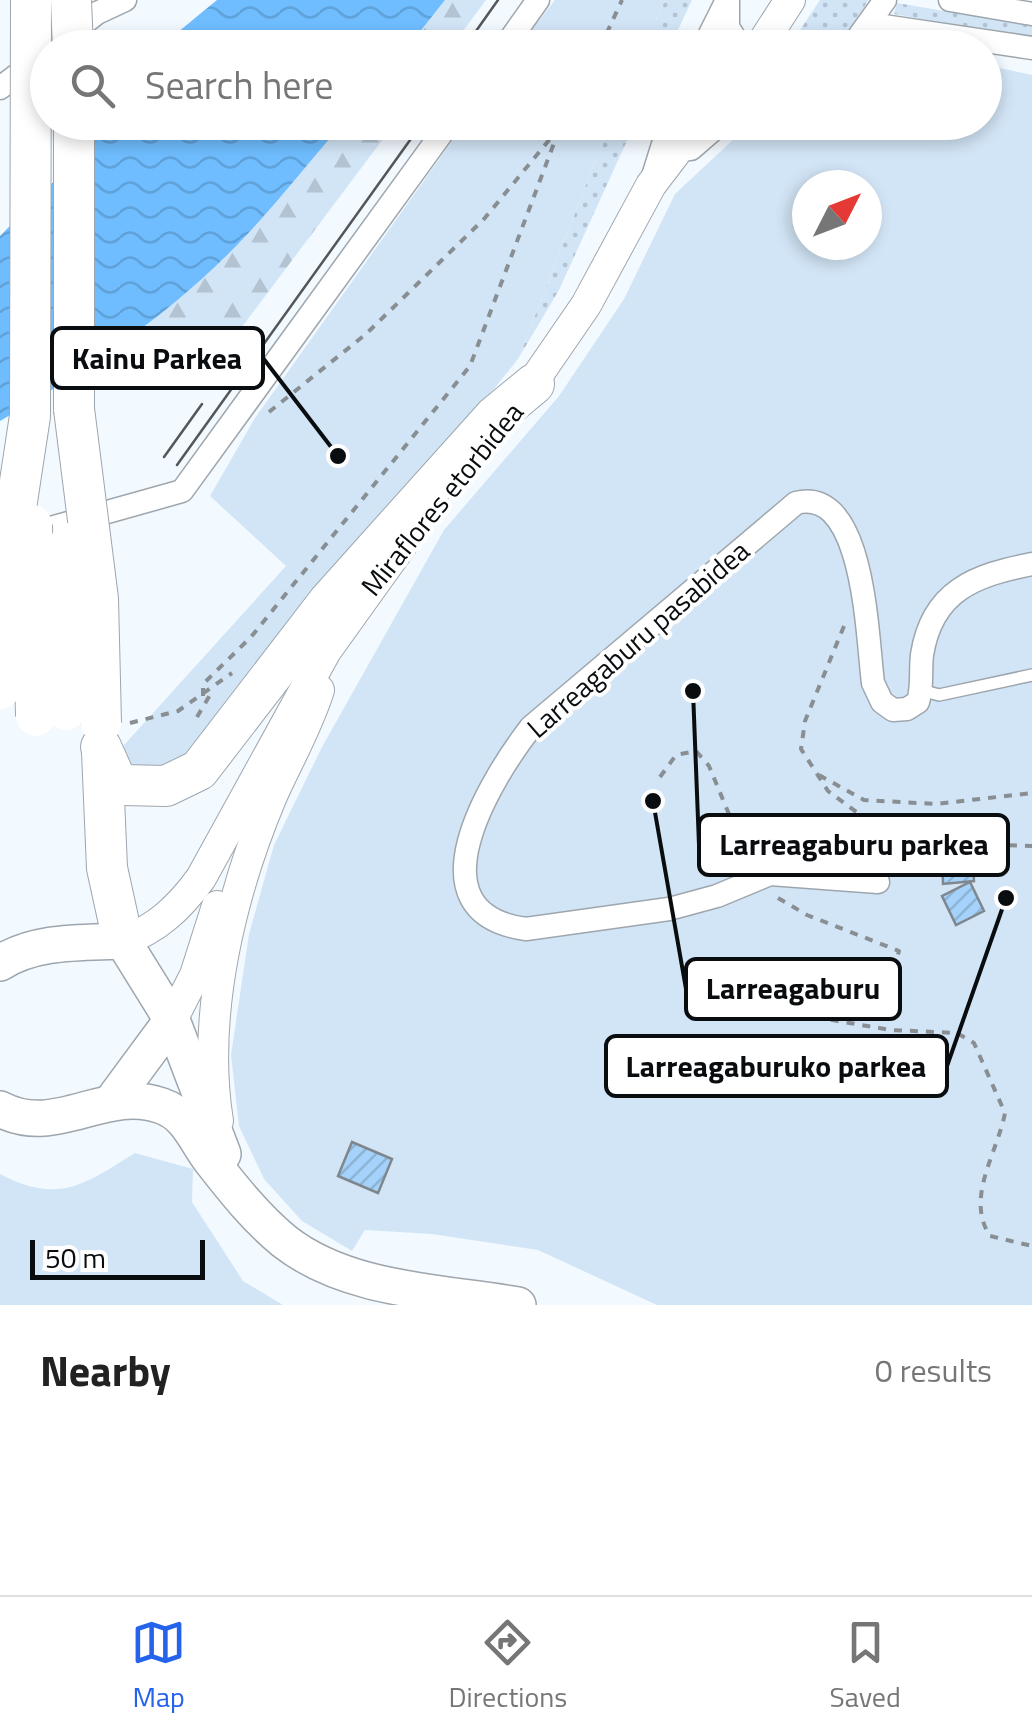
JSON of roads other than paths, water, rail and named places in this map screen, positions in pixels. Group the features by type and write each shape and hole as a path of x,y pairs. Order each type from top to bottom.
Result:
{"highway":[{"path":"31,0 31,30"},
{"path":"81,30 92,4"},
{"path":"0,689 5,580 30,416 31,140"},
{"path":"74,140 74,409 98,599 87,724 114,776 123,785 166,786 199,770 329,601 494,418 534,384"},
{"path":"30,416 87,724 107,868 123,941"}],"main road":[{"path":"123,941 177,1031 236,1190"},
{"name":"Miraflores etorbidea","path":"0,963 18,952 41,946 123,941"},
{"name":"Miraflores etorbidea","path":"113,1100 177,1031"},
{"path":"0,1108 46,1121 113,1100 164,1106 180,1118 236,1190 285,1242 366,1280 518,1305"}],"street":[{"path":"68,30 92,4 125,0"},
{"path":"517,30 538,0"},
{"path":"712,30 728,0"},
{"path":"728,0 730,30"},
{"path":"771,30 790,0"},
{"path":"864,30 885,0"},
{"path":"950,0 1032,14"},
{"path":"870,24 910,30"},
{"path":"1002,44 1032,48"},
{"path":"0,88 30,65"},
{"path":"0,542 182,490 437,140"},
{"name":"Miraflores etorbidea","path":"651,184 664,140"},
{"name":"Miraflores etorbidea","path":"123,941 146,933 192,892 335,638 395,554 534,384 594,291 651,184 685,140"},
{"name":"Miraflores etorbidea","path":"651,184 701,140"},
{"name":"Larreagaburu pasabidea","path":"867,881 770,874 669,909 526,929 506,926 477,906 467,890 464,870 484,798 506,760 532,728 796,503 819,502 842,517 860,590 873,683 882,702 892,710 907,709 918,702 921,690"},
{"path":"921,690 922,654 932,624 949,598 980,575 1032,564"},
{"path":"223,1154 214,1098 223,966 241,884 272,797 309,722 335,638"},
{"name":"Miraflores etorbidea","path":"177,1031 207,942 234,815"}],"lane":[{"path":"921,690 939,694 1032,675"}],"water":[{"path":"217,0 445,0 421,30 181,30"},
{"path":"95,140 329,140 252,230 183,295 95,362 0,421 0,236"}],"tram line":[{"path":"477,30 498,0"},
{"path":"177,465 410,140"},
{"path":"164,457 202,404"}],"place":[{"name":"Kainu Parkea","path":"338,456"},
{"name":"Larreagaburu parkea","path":"693,691"},
{"name":"Larreagaburu","path":"653,801"},
{"name":"Larreagaburuko parkea","path":"1006,898"}]}
